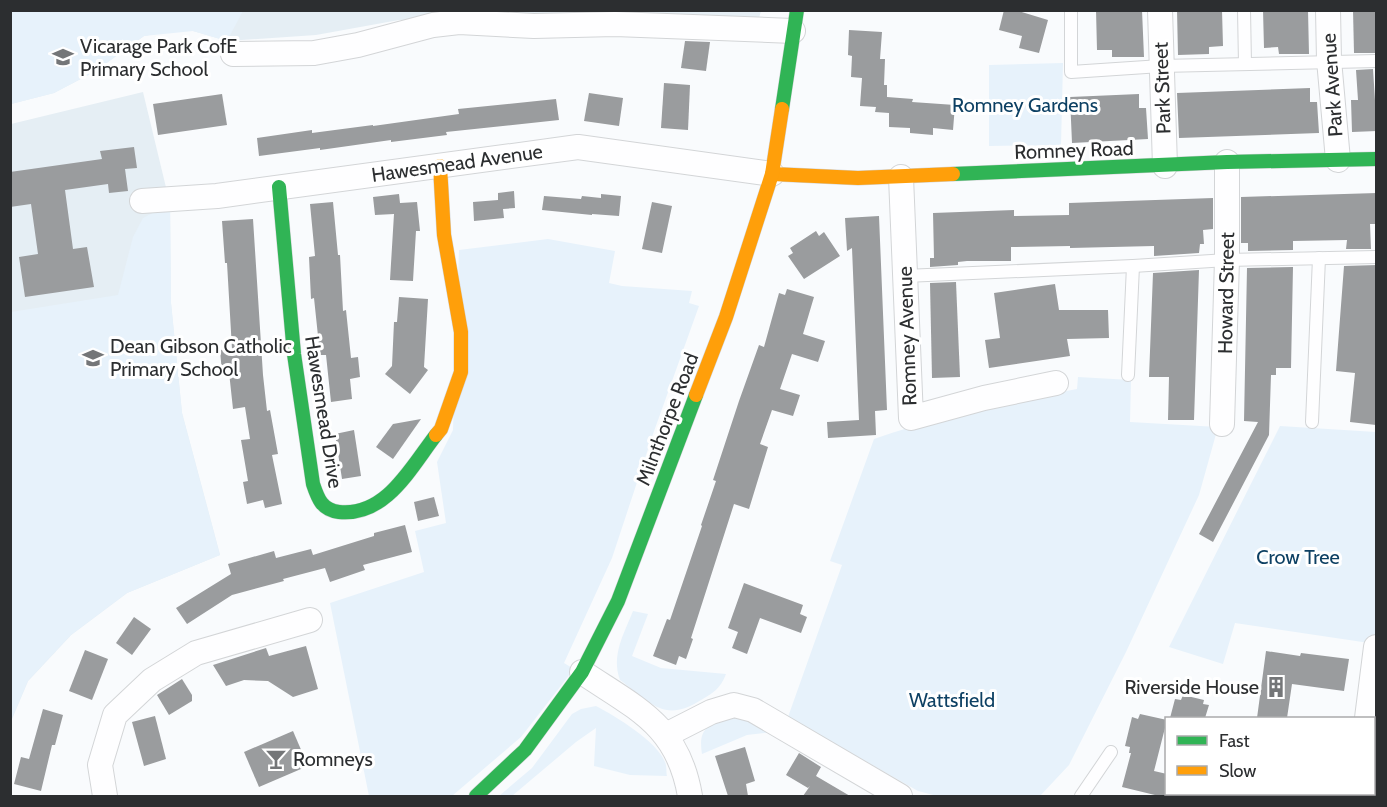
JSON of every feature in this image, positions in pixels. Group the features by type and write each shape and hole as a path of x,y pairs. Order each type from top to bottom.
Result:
{"main road":[{"name":"Milnthorpe Road","path":"476,796 525,750 559,706 582,672 618,601 726,317 772,174 795,21"},
{"name":"Romney Road","path":"772,174 837,178 901,177 1227,162 1377,159"},
{"name":"Hawesmead Drive","path":"279,187 294,354 313,483 318,500 330,511 348,513 369,509 389,495 406,476 441,429 461,372 461,332 444,235 440,166"}],"street":[{"name":"Park Street","path":"1160,10 1165,166"},
{"name":"Park Avenue","path":"1328,10 1329,60 1338,160"},
{"path":"233,54 314,53 358,45 433,25 459,22 534,26 795,21"},
{"name":"Hawesmead Avenue","path":"142,201 217,196 578,147 772,174"},
{"name":"Howard Street","path":"1222,424 1227,260 1227,162"},
{"name":"Romney Avenue","path":"901,177 911,418 984,398 1056,383"},
{"path":"105,796 100,765 115,715 152,680 196,653 310,620"},
{"path":"1367,717 1377,647"},
{"path":"582,672 640,711 666,735 678,755 687,778 690,796"},
{"path":"666,735 711,712 734,705 753,710 900,796"}],"lane":[{"path":"1071,10 1071,72 1161,66 1329,60 1377,61"},
{"path":"1244,10 1245,64"},
{"path":"905,276 1227,260 1377,257"},
{"path":"1312,422 1319,258"},
{"path":"1128,375 1133,266"},
{"path":"1081,796 1111,752"}],"shaded area":[{"name":"Vicarage Park CofE Primary School","path":"11,11 761,11 759,18 399,20 316,35 227,41 193,31 171,31 144,36 94,72 54,93 11,104"},
{"name":"Dean Gibson Catholic Primary School","path":"143,92 170,204 171,303 182,413 220,555 127,593 71,635 28,681 11,721 11,124"}],"green space":[{"name":"Vicarage Park CofE Primary School","path":"11,10 243,11 227,41 193,31 144,36 94,72 54,93 11,104"},
{"name":"Romney Gardens","path":"1063,63 1061,145 989,146 989,65"},
{"name":"Dean Gibson Catholic Primary School","path":"170,204 171,303 182,413 220,555 127,593 71,635 28,681 11,721 11,312 118,295 133,237 143,218"},
{"path":"548,239 615,251 609,283 692,291 689,303 699,306 612,558 564,663 574,669 521,737 452,796 369,796 330,603 424,572 415,531 446,523 437,462 453,430 459,250"},
{"name":"Wattsfield","path":"1078,377 1131,380 1130,422 1218,427 1199,495 1126,652 1069,765 1040,796 937,796 918,791 788,717 842,565 830,561 874,439 974,410 1077,389"},
{"name":"Crow Tree","path":"1280,426 1376,432 1376,644 1235,623 1223,664 1169,647"},
{"path":"633,611 648,614 632,656 661,668 726,674 719,687 688,707 667,710 649,702 620,680 618,653"},
{"path":"596,706 635,730 654,746 665,762 667,776 630,775 594,766 596,728 512,796 499,796 532,768 572,714 581,709"},
{"path":"728,715 748,716 773,732 747,735 702,754 701,739 706,729"},
{"path":"1376,736 1376,796 1367,796 1375,795"}],"building":[{"path":"1004,10 1015,10 1048,20 1039,53 1019,48 1022,36 999,30"},
{"path":"1096,10 1142,10 1144,57 1112,57 1112,50 1097,50"},
{"path":"1177,10 1222,10 1223,46 1209,47 1209,54 1178,55"},
{"path":"1263,10 1308,10 1309,54 1279,54 1278,47 1264,48"},
{"path":"1353,10 1377,10 1377,53 1354,53"},
{"path":"849,30 882,32 880,59 885,59 884,85 887,85 887,97 913,99 912,102 955,105 953,130 933,128 933,135 910,133 910,128 889,127 889,113 875,112 876,107 860,106 862,78 851,77 852,56 848,55"},
{"path":"685,41 710,42 706,71 681,68"},
{"path":"1373,69 1375,100 1377,100 1377,131 1352,132 1351,100 1358,100 1356,70"},
{"path":"664,83 690,85 688,130 661,128"},
{"path":"1310,88 1310,102 1317,102 1319,133 1179,138 1177,93"},
{"path":"589,93 623,98 619,126 584,121"},
{"path":"222,94 227,125 158,135 153,104"},
{"path":"1139,94 1139,108 1146,108 1148,139 1072,143 1070,97"},
{"path":"556,99 559,120 446,132 447,135 391,142 391,140 259,156 257,138 312,130 312,133 373,126 459,114 458,109"},
{"path":"134,147 137,168 125,169 128,191 109,193 108,184 65,190 73,249 87,247 94,287 25,297 19,257 38,254 31,204 10,207 10,172 102,159 100,151"},
{"path":"514,191 515,208 503,209 504,218 474,221 473,202 498,200 498,193"},
{"path":"1377,193 1377,224 1370,224 1371,249 1346,249 1347,240 1293,241 1293,250 1248,251 1248,243 1241,243 1241,197"},
{"path":"399,194 400,203 417,202 420,231 416,231 413,281 390,280 394,214 375,215 373,197"},
{"path":"601,194 621,196 619,216 542,210 544,196 581,199 582,196 601,198"},
{"path":"1213,198 1213,229 1203,230 1204,244 1200,244 1199,253 1154,256 1154,246 1011,247 1011,261 967,261 958,262 958,265 930,267 930,258 934,258 933,213 1014,210 1014,216 1069,215 1069,203"},
{"path":"333,202 338,255 340,255 343,311 346,310 351,358 358,357 360,377 350,379 352,399 331,402 326,355 320,355 314,298 311,299 309,257 315,256 310,204"},
{"path":"652,202 672,206 662,253 642,249"},
{"path":"879,216 887,410 875,411 876,435 828,438 827,422 859,420 852,248 847,251 845,218"},
{"path":"253,219 263,375 267,411 270,410 278,454 272,455 282,504 265,508 263,500 247,504 243,482 248,481 241,440 250,439 245,407 233,409 229,372 222,373 220,350 232,349 222,221"},
{"path":"816,231 819,236 824,232 840,256 804,279 788,256 793,253 790,248"},
{"path":"1377,265 1376,425 1350,422 1355,373 1336,371 1344,266"},
{"path":"1293,267 1291,368 1276,368 1276,375 1271,375 1269,435 1213,542 1199,534 1258,422 1244,421 1247,268"},
{"path":"1199,270 1194,420 1168,420 1169,377 1149,377 1153,273"},
{"path":"956,282 960,377 932,378 930,283"},
{"path":"1055,284 1059,310 1108,310 1109,338 1067,339 1070,356 989,368 985,340 1000,338 994,293"},
{"path":"787,289 814,297 803,334 825,341 818,362 792,354 780,389 800,395 793,416 772,410 760,444 768,447 749,509 734,504 686,659 679,656 676,665 653,656 667,619 670,620 716,481 713,480 759,345 764,347 779,293 785,295"},
{"path":"399,297 428,299 424,367 428,370 410,394 385,374 392,366 394,322 397,322"},
{"path":"421,419 393,459 376,447 393,424"},
{"path":"354,430 361,476 342,479 335,434"},
{"path":"434,497 439,516 418,521 414,502"},
{"path":"405,525 412,552 363,565 365,570 330,582 325,568 283,579 284,581 232,595 187,624 176,608 231,574 228,564 274,551 276,558 311,549 313,555 374,536 374,533"},
{"path":"744,583 803,605 800,614 807,617 801,633 760,618 747,654 732,648 738,632 728,628"},
{"path":"134,617 151,629 132,655 116,643"},
{"path":"306,646 318,689 293,697 268,681 244,680 226,686 213,665 266,648 269,656"},
{"path":"85,650 108,659 92,700 69,691"},
{"name":"Riverside House","path":"1266,651 1349,659 1344,691 1292,684 1287,717 1257,717"},
{"path":"182,679 192,695 192,701 169,715 157,695"},
{"path":"1183,695 1204,700 1203,704 1209,705 1205,717 1170,717 1175,699 1181,700"},
{"path":"43,709 63,715 55,745 52,745 41,791 14,784 21,757 29,759"},
{"path":"1140,714 1165,720 1154,771 1165,774 1165,795 1167,796 1122,787 1131,753 1129,753 1130,747 1125,746 1132,717 1138,719"},
{"path":"155,716 166,759 144,766 132,722"},
{"name":"Romneys","path":"293,731 308,766 259,787 244,752"},
{"path":"745,747 755,781 746,784 748,796 728,796 715,756"},
{"path":"799,753 821,767 816,776 850,796 803,796 810,786 808,788 786,775"}],"traffic: fast":[{"path":"782,109 797,10"},
{"path":"953,174 1227,162 1376,159"},
{"path":"279,187 294,354 313,484 319,499 328,509 339,512 370,507 396,487 436,435"},
{"path":"476,796 525,750 582,672 618,601 696,395"}],"traffic: slow":[{"path":"696,395 726,317 772,174 782,109"},
{"path":"436,435 441,429 461,372 461,332 444,235 440,166"},
{"path":"772,174 858,178 953,174"}],"place":[{"name":"Vicarage Park CofE Primary School","path":"63,57"},
{"name":"Dean Gibson Catholic Primary School","path":"93,358"},
{"name":"Riverside House","path":"1276,687"},
{"name":"Romneys","path":"276,759"}]}
